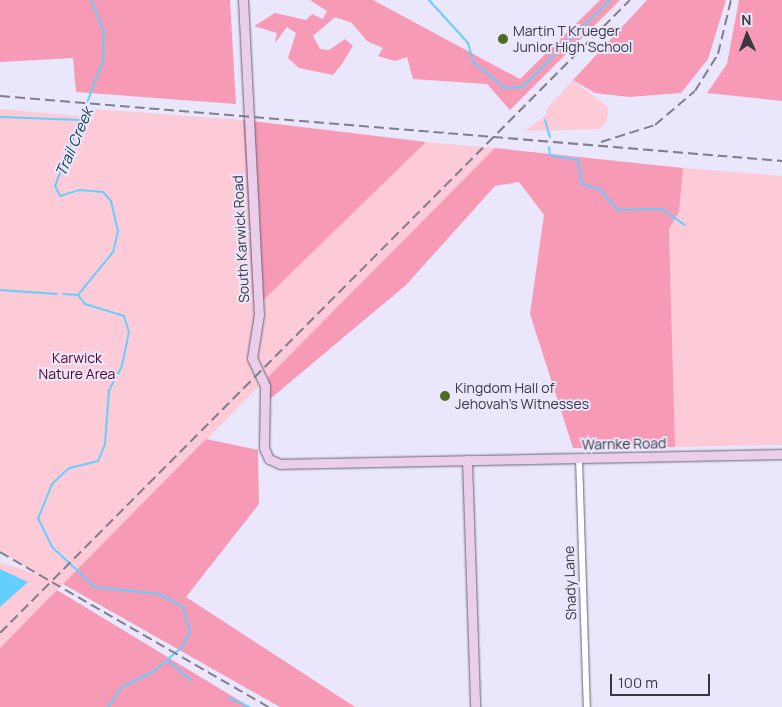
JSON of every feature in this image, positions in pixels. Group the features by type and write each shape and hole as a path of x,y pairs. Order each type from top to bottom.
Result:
{"street":[{"name":"South Karwick Road","path":"243,0 259,314 252,358 265,386 264,448 269,459 280,464"},
{"name":"Warnke Road","path":"280,464 782,454"},
{"name":"Shady Lane","path":"579,458 587,707"},
{"path":"467,460 475,707"}],"green space":[{"path":"573,80 608,107 607,121 601,129 525,131 546,115 546,109"},
{"name":"Karwick Nature Area","path":"0,109 80,116 94,109 243,120 254,308 426,142 495,148 0,648 0,562 39,575 0,551"},
{"path":"683,168 782,176 782,445 675,447 669,229 679,212"}],"shaded area":[{"path":"0,0 230,0 236,104 76,92 73,58 0,62"},
{"path":"310,0 373,0 520,79 600,0 620,0 510,110 487,84 413,79 407,57 395,61 378,56 383,48 367,41 352,23 335,17 313,36 320,49 329,50 345,39 353,46 342,64 333,75 299,68 288,58 296,33 287,27 275,43 277,33 254,26 275,13 306,20 312,14 323,19 327,11"},
{"path":"647,0 726,0 708,59 681,93 629,97 595,93 573,80"},
{"path":"739,0 782,0 782,101 707,93 727,64"},
{"path":"243,120 426,142 254,309"},
{"path":"495,148 683,168 679,212 669,229 675,447 573,448 530,314 544,215 519,182 495,186 406,285 270,399 268,377"},
{"path":"206,439 258,450 259,504 186,597 355,707 280,707 63,584"},
{"path":"57,590 250,707 0,707 0,648"}],"water":[{"path":"0,569 28,582 0,607"}],"waterway":[{"name":"Trail Creek","path":"91,0 104,33 103,61 55,186 60,196 80,190 103,192 111,201 118,231 113,252 78,295 85,304 124,316 129,332 122,366 109,390 105,444 98,461 69,468 52,484 38,518 52,547 95,587 159,594 183,607 190,632 181,648 152,672 121,688 108,707"},
{"path":"429,0 468,43 473,62 505,88 522,87 610,0"},
{"path":"0,117 81,120"},
{"path":"545,120 550,137"},
{"path":"549,147 550,155 578,160 582,184 599,189 618,210 662,209 685,225"},
{"path":"0,290 57,294"},
{"path":"63,294 78,295"},
{"path":"167,660 191,680"},
{"path":"229,698 249,707"}],"railway":[{"path":"0,633 630,0"},
{"path":"601,142 655,125 695,91 718,54 731,0"},
{"path":"0,96 782,161"},
{"path":"0,552 268,707"}],"place":[{"name":"Martin T Krueger Junior High School","path":"503,39"},
{"name":"Kingdom Hall of Jehovah's Witnesses","path":"445,396"}]}
